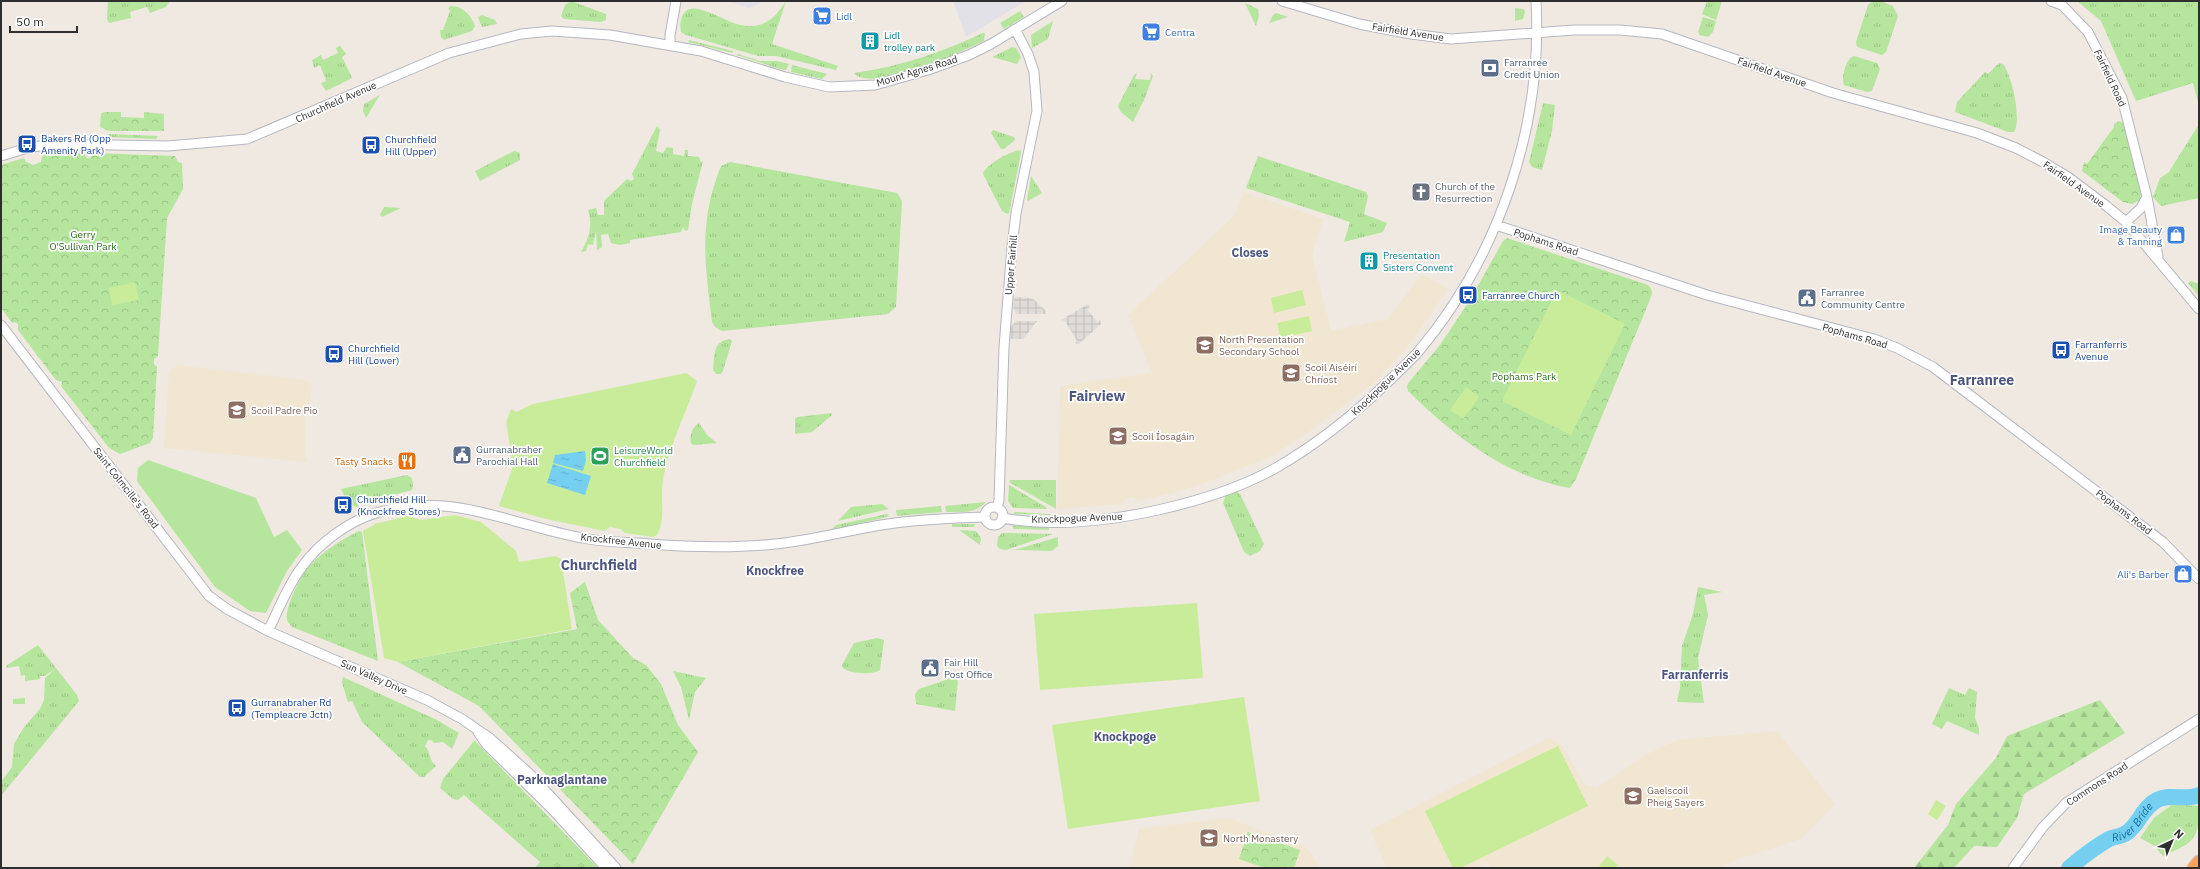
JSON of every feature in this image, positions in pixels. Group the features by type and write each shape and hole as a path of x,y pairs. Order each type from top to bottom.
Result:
{"highway":[{"path":"2194,868 2199,862"}],"street":[{"path":"669,44 676,1"},
{"name":"Mount Agnes Road","path":"669,44 701,51 810,83 829,87 860,87 907,76 950,62 991,44 1062,1"},
{"name":"Fairfield Avenue","path":"1282,1 1356,23 1429,37 1473,39 1536,32 1620,30 1662,34 1834,93 1977,133 2016,148 2068,177 2126,222 2199,309"},
{"name":"Knockpogue Avenue","path":"1002,518 1061,521 1134,515 1214,495 1273,469 1306,450 1364,406 1418,352 1459,295 1496,225 1522,146 1535,79 1536,1"},
{"name":"Fairfield Road","path":"2051,1 2062,5 2088,32 2122,98 2147,197 2159,261"},
{"name":"Upper Fairhill","path":"997,508 999,500 1004,347 1014,226 1037,111 1034,72 1028,54 1015,29"},
{"name":"Churchfield Avenue","path":"1,156 25,149 59,144 168,146 247,139 445,55 520,34 552,31 610,35 669,44"},
{"path":"2126,222 2141,208 2147,197"},
{"name":"Fairfield Road","path":"2143,242 2150,217"},
{"name":"Pophams Road","path":"1496,225 1707,295 1874,339 1897,348 1933,367 2147,529 2163,542 2199,578"},
{"name":"Saint Colmcille's Road","path":"1,325 203,589 220,604 268,631"},
{"name":"Knockfree Avenue","path":"268,631 300,570 315,552 346,527 375,514 426,504 485,512 583,539 684,547 744,547 775,544 894,523 946,518 985,517"},
{"path":"989,508 997,508 1002,513 1002,518 994,524 987,522 985,517 989,508"},
{"name":"Sun Valley Drive","path":"268,631 427,700 462,719 477,730 486,744 550,802 616,868"},
{"name":"Commons Road","path":"2013,868 2043,827 2066,803 2199,719"},
{"name":"Sun Valley Drive","path":"550,802 606,868"}],"shaded area":[{"path":"727,1 762,1 754,7 748,8"},
{"path":"953,1 1026,1 966,37"},
{"path":"1243,192 1323,219 1312,255 1331,331 1388,319 1422,274 1448,289 1410,344 1377,380 1313,429 1272,456 1197,486 1172,493 1138,501 1133,497 1125,499 1123,504 1057,509 1060,386 1152,373 1128,315 1235,215"},
{"path":"1014,297 1032,298 1046,311 1046,314 1016,314 1013,307"},
{"path":"1088,304 1090,307 1087,309 1097,322 1100,320 1101,324 1079,344 1077,344 1075,343 1077,341 1065,321 1061,320"},
{"path":"1016,321 1037,321 1023,339 1011,339 1011,327"},
{"name":"Scoil Padre Pio","path":"177,365 305,380 310,383 312,388 305,419 305,452 307,462 164,448 169,372"},
{"name":"Gaelscoil Pheig Sayers","path":"1777,731 1835,804 1801,839 1735,860 1720,868 1491,868 1488,862 1476,868 1387,868 1370,830 1549,738 1562,745 1584,784 1597,788 1644,756 1677,740"},
{"name":"North Monastery","path":"1228,818 1303,846 1311,853 1319,868 1129,868 1139,829"}],"green space":[{"path":"108,1 170,1 166,7 150,13 147,7 130,12 131,18 109,23 107,19"},
{"path":"571,1 606,14 606,20 601,22 564,19 561,16 565,5"},
{"path":"786,1 772,44 838,66 836,70 776,56 758,56 686,35 681,32 681,19 688,10 697,9 737,24 753,26 770,20"},
{"path":"1707,1 1722,1 1716,20 1702,14"},
{"path":"1873,1 1880,1 1893,6 1898,16 1886,52 1882,55 1857,47 1856,42 1868,5"},
{"path":"2077,1 2199,1 2199,106 2193,83 2136,101 2101,21"},
{"path":"1245,3 1258,9 1259,16 1256,26"},
{"path":"451,6 463,9 471,18 475,26 472,31 444,40 441,37 440,30 443,30 450,11 448,8"},
{"path":"1515,8 1524,9 1525,12 1523,19 1515,21"},
{"path":"1020,11 1024,17 1004,29 1000,23"},
{"path":"1276,13 1288,17 1269,23 1273,15"},
{"path":"482,15 495,20 497,24 482,27 478,17"},
{"path":"1703,17 1716,21 1713,32 1708,37 1700,35 1698,32"},
{"path":"1053,21 1048,39 1032,48 1031,35"},
{"path":"985,33 984,41 918,69 879,78 864,78 854,73 904,63"},
{"path":"689,40 733,51 733,53 688,42"},
{"path":"340,46 346,54 342,57 352,78 326,91 321,83 326,81 320,65 314,68 312,60 321,55 323,60 338,53 336,48"},
{"path":"1012,47 1016,48 1021,57 1017,64 992,57"},
{"path":"738,54 760,61 777,61 789,64 786,70 783,70 737,55"},
{"path":"1854,56 1877,63 1880,69 1872,91 1867,92 1844,85 1843,78 1845,69 1849,60"},
{"path":"1999,63 2003,64 2006,69 2013,87 2017,118 2014,132 2008,132 1955,112 1957,102 1985,72 1988,74"},
{"path":"792,65 827,74 822,79 791,72"},
{"path":"1137,73 1135,79 1150,80 1151,73 1153,76 1144,100 1133,122 1120,111 1118,106 1134,75"},
{"path":"380,95 366,118 363,111 364,104"},
{"path":"1543,103 1555,105 1552,131 1542,170 1532,167 1529,162"},
{"path":"104,112 121,112 121,117 144,118 144,112 164,114 164,131 109,131 100,127 101,114"},
{"path":"2119,121 2123,123 2130,140 2141,194 2140,200 2132,204 2123,202 2082,171 2084,162 2087,164 2114,127 2114,124"},
{"path":"2199,124 2199,198 2161,206 2153,197 2160,178 2169,172"},
{"path":"657,126 660,130 656,151 663,153 667,147 673,148 673,154 684,156 685,150 688,150 688,156 699,157 701,162 703,161 692,204 688,230 685,231 683,227 681,232 630,240 630,243 620,245 611,243 608,234 601,235 602,247 597,250 596,231 593,245 588,244 586,251 581,252 586,242 590,226 588,210 596,208 598,215 604,215 604,201 627,179 631,181 634,179 632,174"},
{"path":"993,130 1014,137 1015,140 1004,149 1001,149 991,133"},
{"path":"108,134 158,136 156,139 109,137"},
{"path":"1020,150 1021,153 1009,213 1007,214 1002,211 983,174 988,167 999,159"},
{"path":"514,151 520,153 520,160 480,181 475,171"},
{"name":"Gerry O'Sullivan Park","path":"84,153 87,158 90,158 93,153 175,156 178,162 182,163 183,189 167,218 158,356 154,359 154,364 157,367 153,438 150,443 120,454 109,448 61,386 62,382 56,380 18,330 18,324 15,322 12,323 1,308 1,165 24,158 26,162 33,165 41,162 42,155"},
{"path":"1258,156 1366,192 1368,196 1364,214 1387,223 1383,232 1344,242 1350,222 1246,188"},
{"path":"730,162 897,193 902,201 896,307 888,314 722,331 715,327 712,322 707,281 705,244 706,225 709,206 721,166"},
{"path":"1031,176 1042,193 1028,201 1027,200"},
{"path":"384,207 401,208 382,217 380,215"},
{"name":"Pophams Park","path":"1507,238 1648,285 1652,291 1652,295 1576,479 1570,488 1524,474 1502,464 1462,438 1408,391 1407,386 1409,382 1440,345 1470,300 1503,241"},
{"path":"2191,281 2199,284 2199,296 2188,283"},
{"path":"135,282 139,300 112,305 109,288"},
{"path":"1302,290 1306,305 1274,313 1271,298"},
{"path":"1557,290 1625,324 1571,435 1502,401"},
{"path":"1309,316 1312,331 1281,338 1277,323"},
{"path":"730,339 732,341 723,371 721,374 716,374 713,370 717,346 720,343"},
{"path":"686,373 697,381 665,469 662,488 662,516 660,529 657,535 653,537 625,533 621,529 610,527 605,531 546,519 499,506 513,466 506,422 511,409 516,412 533,404"},
{"path":"1466,387 1479,397 1463,419 1450,410"},
{"path":"832,413 832,415 812,432 795,434 795,419 797,417"},
{"path":"699,423 707,435 717,443 693,445 691,443 692,432 695,426"},
{"path":"148,460 256,498 274,537 287,530 302,550 287,571 266,613 250,611 215,587 137,481 138,468"},
{"path":"407,475 412,478 412,490 358,504 358,507 349,505 341,489"},
{"path":"1010,480 1056,480 1056,509 1009,482"},
{"path":"1009,485 1047,509 1013,508 1008,501"},
{"path":"1236,491 1240,494 1264,544 1260,551 1250,556 1244,552 1223,503 1226,494"},
{"path":"986,502 977,509 962,512 946,512 945,506"},
{"path":"882,504 889,509 838,521 851,507"},
{"path":"941,506 942,512 897,516 896,510"},
{"path":"1014,512 1048,514 1052,515 1014,514"},
{"path":"887,514 889,515 887,517 831,530 836,525"},
{"path":"455,515 481,522 516,551 519,562 555,556 561,559 572,629 398,662 384,658 363,531 375,524 407,516 421,520"},
{"path":"952,524 975,524 974,527 952,527"},
{"path":"1013,526 1049,527 1049,530 1013,529"},
{"path":"959,530 976,531 981,538 980,545"},
{"path":"359,531 362,532 378,661 292,627 287,620 288,608 291,600 307,568 327,550"},
{"path":"1002,533 1053,534 1006,550 1000,549 997,546 998,537"},
{"path":"1058,537 1058,546 1052,551 1014,550"},
{"path":"585,582 598,620 633,658 646,665 661,684 678,725 698,752 633,864 479,706 398,662 577,629 570,593"},
{"path":"1698,587 1722,592 1704,595 1708,615 1698,658 1704,703 1677,702 1680,687 1682,646 1693,614"},
{"path":"1197,603 1203,678 1040,690 1034,614"},
{"path":"877,638 884,640 880,670 872,673 862,673 851,672 843,668 842,665 854,643"},
{"path":"38,645 56,668 45,676 40,676 40,679 25,681 25,675 21,676 19,666 7,668 6,666"},
{"path":"56,668 77,695 79,701 1,796 1,782 12,767 14,744 24,727 40,709 44,700 45,678"},
{"path":"673,671 706,678 695,692 689,720 681,687"},
{"path":"343,677 437,720 459,733 452,749 443,742 434,743 431,740 428,740 425,746 436,766 424,777 420,777 362,722 352,701 348,702 342,683"},
{"path":"955,678 958,681 955,711 916,704 915,694 919,689"},
{"path":"1949,688 1965,695 1969,688 1977,692 1975,718 1979,728 1979,735 1947,721 1942,729 1932,724"},
{"path":"1244,697 1260,801 1068,829 1052,725"},
{"path":"25,698 25,704 13,704 13,699"},
{"path":"2100,700 2125,733 2024,794 2017,818 1997,847 1974,846 1954,868 1914,868 1948,825 1956,804 1996,758 2007,736"},
{"path":"474,741 598,868 535,868 540,862 464,795 458,800 453,799 440,788 443,779"},
{"path":"1558,746 1588,806 1460,868 1453,868 1425,811"},
{"path":"1936,800 1946,806 1937,820 1928,814"},
{"path":"2173,804 2199,806 2198,827 2196,834 2188,844 2163,856 2153,845 2140,838 2154,818"},
{"path":"1248,832 1300,850 1294,868 1265,868 1239,859"},
{"path":"1607,856 1618,865 1616,868 1598,868"}],"water":[{"path":"585,451 586,460 583,471 553,463 555,455"},
{"path":"553,464 591,476 585,495 547,483"}],"waterway":[{"name":"River Bride","path":"2069,868 2104,842 2127,833 2148,807 2157,800 2168,797 2194,797 2199,795"}],"place":[{"name":"Lidl","path":"822,16"},
{"name":"Centra","path":"1151,32"},
{"name":"Lidl trolley park","path":"870,41"},
{"name":"Farranree Credit Union","path":"1490,68"},
{"name":"Bakers Rd (Opp Amenity Park)","path":"27,144"},
{"name":"Churchfield Hill (Upper)","path":"371,145"},
{"name":"Church of the Resurrection","path":"1421,192"},
{"name":"Image Beauty & Tanning","path":"2176,235"},
{"name":"Presentation Sisters Convent","path":"1369,261"},
{"name":"Farranree Church","path":"1468,295"},
{"name":"Farranree Community Centre","path":"1807,298"},
{"name":"North Presentation Secondary School","path":"1205,345"},
{"name":"Farranferris Avenue","path":"2061,350"},
{"name":"Churchfield Hill (Lower)","path":"334,354"},
{"name":"Scoil Aiséirí Chríost","path":"1291,373"},
{"name":"Scoil Padre Pio","path":"237,410"},
{"name":"Scoil Íosagáin","path":"1118,436"},
{"name":"Gurranabraher Parochial Hall","path":"462,455"},
{"name":"LeisureWorld Churchfield","path":"600,456"},
{"name":"Tasty Snacks","path":"407,461"},
{"name":"Churchfield Hill (Knockfree Stores)","path":"343,505"},
{"name":"Ali's Barber","path":"2183,574"},
{"name":"Fair Hill Post Office","path":"930,668"},
{"name":"Gurranabraher Rd (Templeacre Jctn)","path":"237,708"},
{"name":"Gaelscoil Pheig Sayers","path":"1633,796"},
{"name":"North Monastery","path":"1209,838"}],"district":[{"name":"Closes","path":"1250,252"},
{"name":"Farranree","path":"1982,380"},
{"name":"Fairview","path":"1097,396"},
{"name":"Churchfield","path":"599,565"},
{"name":"Knockfree","path":"775,570"},
{"name":"Farranferris","path":"1695,674"},
{"name":"Knockpoge","path":"1125,736"},
{"name":"Parknaglantane","path":"562,779"}]}
